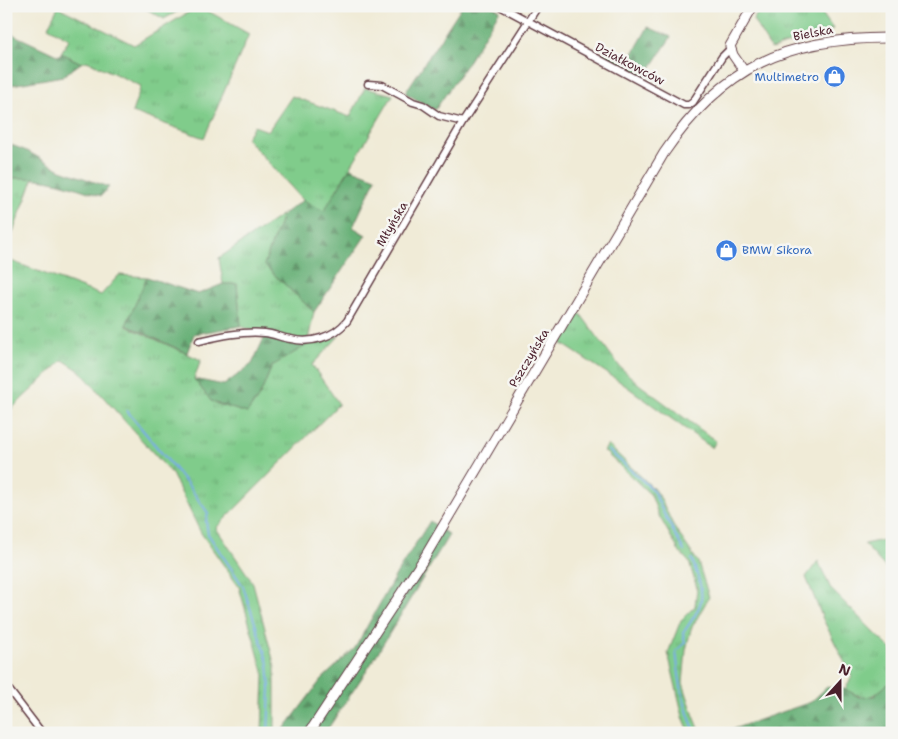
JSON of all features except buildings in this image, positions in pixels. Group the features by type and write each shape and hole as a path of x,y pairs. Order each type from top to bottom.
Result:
{"main road":[{"path":"744,71 730,49 732,40 753,6"},
{"name":"Bielska","path":"744,71 778,54 807,45 833,41 892,38"},
{"name":"Pszczyńska","path":"309,733 423,560 664,153 700,107 720,88 744,71"}],"street":[{"name":"Działkowców","path":"500,6 686,106 693,102 722,57 730,49"},
{"name":"Młyńska","path":"199,341 233,334 258,333 307,341 332,334 341,329 348,321 390,251 463,122 538,6"},
{"path":"368,84 382,85 413,102 423,105 439,116 463,122"},
{"path":"6,686 42,733"}],"green space":[{"path":"141,6 187,6 164,19"},
{"path":"199,6 249,34 204,138 132,112 141,86 87,61 81,63 61,53 69,39 48,27 58,7 134,45"},
{"path":"462,6 491,6 500,10 468,62 435,110 405,93"},
{"path":"762,6 817,6 833,29 771,49 753,20"},
{"path":"648,27 671,37 645,77 601,55 606,47 630,59"},
{"path":"12,34 59,56 61,53 81,63 63,76 6,86 6,35 10,37"},
{"path":"365,88 393,95 324,212 303,200 246,138 254,126 268,131 292,96 350,117"},
{"path":"6,143 27,151 61,170 109,187 101,196 59,183 38,179 14,178 6,186"},
{"path":"350,168 376,178 353,227 366,235 314,312 264,265 283,214 303,200 324,211"},
{"path":"34,177 6,250 6,186 14,178"},
{"path":"283,214 264,265 314,312 307,345 339,336 312,365 339,404 216,528 253,583 275,667 275,733 262,733 264,675 239,587 201,533 172,474 80,371 63,360 6,414 6,259 101,295 119,275 147,277 126,326 201,360 194,379 212,402 247,413 260,395 272,366 265,336 241,326 237,284 223,284 219,258"},
{"path":"147,277 198,294 223,284 237,284 241,326 194,334 187,353 126,325"},
{"path":"579,312 620,367 640,385 716,441 712,448 619,381 561,343"},
{"path":"265,336 307,345 272,366 260,395 247,413 212,402 194,379 224,385 252,364"},
{"path":"608,445 653,488 661,499 674,527 698,562 709,597 691,629 686,650 683,683 701,733 690,733 683,717 668,653 681,620 695,606 697,588 689,562 679,551 658,514 651,495 604,451"},
{"path":"430,521 449,535 371,664 325,733 281,733 321,680 355,648 398,571"},
{"path":"892,538 892,575 864,544"},
{"path":"818,561 831,589 892,650 892,680 875,694 865,697 845,689 852,677 823,619 806,577"},
{"path":"892,680 892,733 712,733 715,730 733,729 811,702 827,687 845,689 859,697 874,696"}],"waterway":[{"path":"127,411 188,485 208,513 206,521 208,534 243,586 268,663 270,688 268,733"},
{"path":"608,450 650,487 684,551"},
{"path":"692,559 701,591 700,605 683,633 685,643 676,651 685,703 696,733"}],"place":[{"name":"Multimetro","path":"835,77"},
{"name":"BMW Sikora","path":"726,250"}]}
